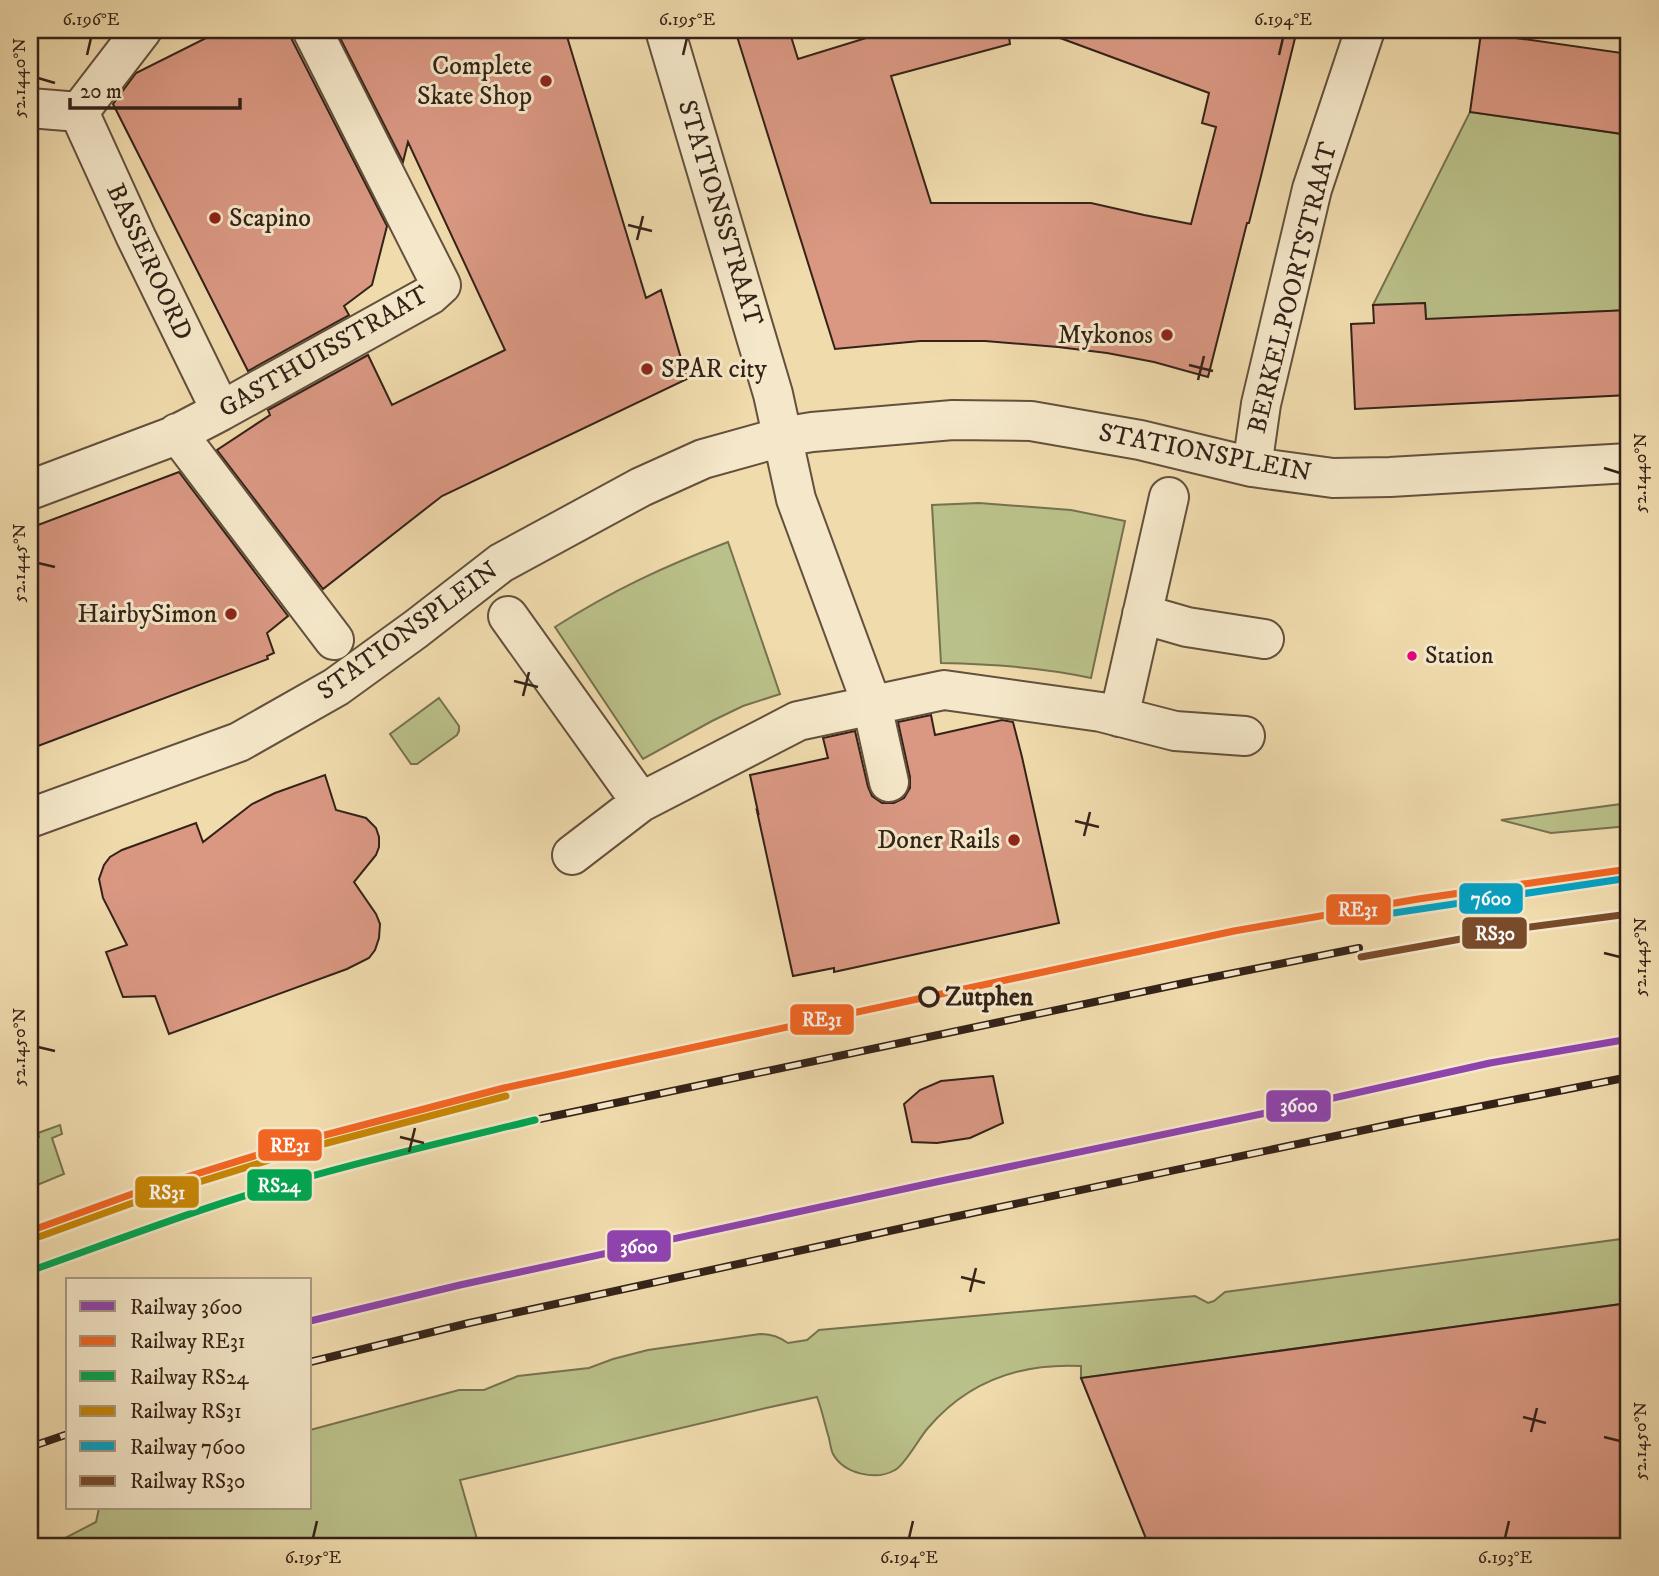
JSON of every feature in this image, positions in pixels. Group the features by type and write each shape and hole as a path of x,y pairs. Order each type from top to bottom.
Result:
{"street":[{"path":"30,108 79,112 142,30"},
{"name":"GASTHUISSTRAAT","path":"30,490 174,435 430,295 441,285 312,30"},
{"name":"STATIONSSTRAAT","path":"665,30 774,394 782,437"},
{"name":"BERKELPOORTSTRAAT","path":"1252,467 1261,404 1312,190 1365,30"},
{"name":"BASSEROORD","path":"79,112 136,237 221,411"},
{"name":"STATIONSPLEIN","path":"30,818 239,742 336,687 501,563 641,487 703,459 782,437 953,420 1031,421 1140,440 1252,467 1333,478 1629,463"},
{"path":"174,435 334,640"},
{"path":"782,437 796,499 873,705 889,782"},
{"name":"STATIONSPLEIN","path":"1119,717 1169,497"},
{"path":"1142,614 1187,627 1264,639"},
{"name":"STATIONSPLEIN","path":"509,616 641,802"},
{"path":"572,855 641,802 797,721 944,690 1101,712 1175,731 1245,736"}],"green space":[{"path":"1470,112 1629,135 1629,310 1426,320 1425,303 1373,305"},
{"path":"979,503 1071,510 1125,521 1091,678 1016,667 941,663 932,505"},
{"path":"728,542 780,694 743,706 643,759 555,627 640,580"},
{"path":"439,698 459,726 459,731 417,764 411,764 390,734"},
{"path":"1629,803 1629,826 1551,833 1501,820"},
{"path":"60,1125 62,1134 52,1138 64,1174 30,1188 30,1140 39,1137 38,1133"},
{"path":"1629,1238 1629,1303 1081,1378 1081,1366 1037,1368 1017,1372 997,1378 960,1398 928,1428 899,1467 879,1475 852,1471 838,1461 832,1451 817,1397 460,1480 479,1546 66,1546 65,1538 96,1522 99,1510 312,1510 312,1429 459,1390 484,1390 518,1376 589,1368 648,1350 760,1334 775,1336 788,1343 807,1340 819,1330 1195,1296 1208,1303 1225,1292"}],"building":[{"path":"222,30 290,30 292,40 387,226 372,285 344,306 349,315 248,371 113,104 136,73"},
{"path":"336,30 565,30 646,298 661,290 687,379 442,496 323,589 217,450 270,415 268,410 368,355 392,405 505,350 408,142 403,162"},
{"path":"735,30 789,30 798,59 892,30 1008,30 1010,44 891,76 931,203 1091,203 1191,224 1216,127 1202,123 1209,93 1052,35 1053,30 1297,30 1208,377 1154,362 1107,353 985,341 920,341 835,349"},
{"path":"1481,33 1629,54 1629,135 1470,112"},
{"path":"1425,303 1426,319 1629,310 1629,395 1355,409 1351,324 1374,323 1373,305"},
{"path":"179,472 288,616 267,633 274,653 267,656 268,659 30,749 30,528"},
{"path":"931,715 935,735 1002,720 1013,722 1059,923 834,972 834,968 793,976 750,775 828,758 823,738 855,731 872,796 882,803 894,803 904,798 910,788 898,722"},
{"path":"325,775 336,810 366,818 376,828 379,837 376,855 354,882 380,924 375,950 369,958 347,969 169,1034 155,996 123,997 106,952 127,945 103,898 99,879 104,865 110,857 122,850 196,823 203,842 252,804"},
{"path":"993,1076 1003,1123 970,1138 937,1143 912,1142 904,1104 920,1090 941,1081"},
{"path":"1629,1303 1629,1546 1149,1546 1081,1378"}],"railway":[{"path":"535,1120 1359,948"},
{"path":"312,1362 469,1323 944,1219 1629,1077"},
{"path":"30,1447 66,1435"}],"rail line":[{"name":"RE31","path":"30,1231 135,1193 306,1140 504,1088 1234,931 1418,899 1629,869"},
{"name":"7600","path":"1353,919 1629,878"},
{"name":"RS30","path":"1361,957 1522,928 1629,914"},
{"name":"3600","path":"312,1321 460,1285 1490,1063 1629,1039"},
{"name":"RS31","path":"33,1239 138,1201 308,1148 506,1096"},
{"name":"RS24","path":"30,1271 287,1183 535,1120"}],"place":[{"name":"Complete Skate Shop","path":"546,81"},
{"name":"Scapino","path":"215,218"},
{"name":"Mykonos","path":"1167,335"},
{"name":"SPAR city","path":"647,369"},
{"name":"HairbySimon","path":"231,614"},
{"name":"Station","path":"1412,656"},
{"name":"Doner Rails","path":"1014,840"},
{"name":"Zutphen","path":"929,997"}]}
